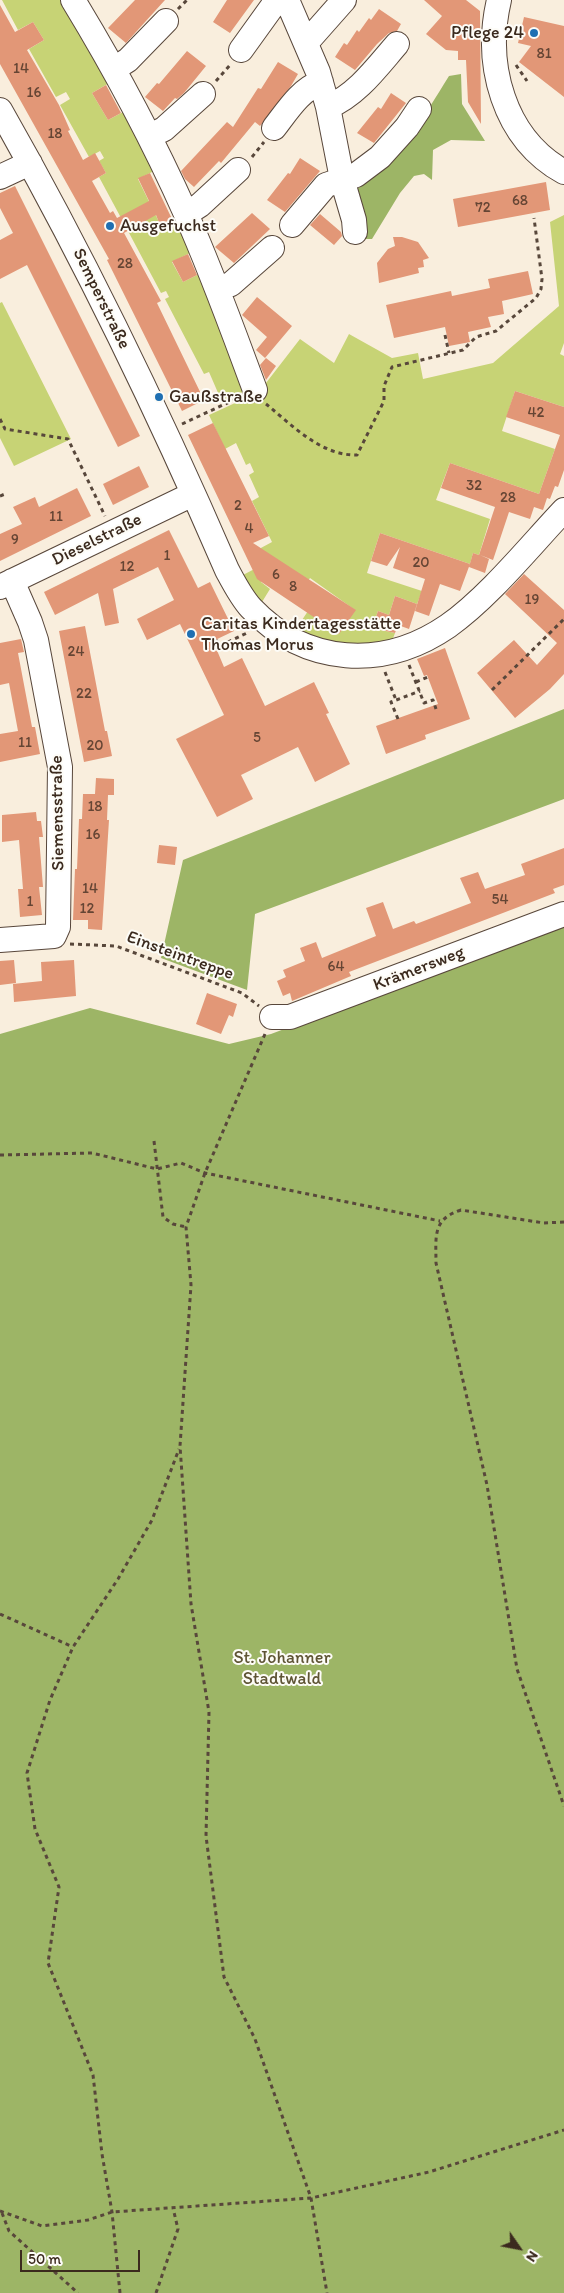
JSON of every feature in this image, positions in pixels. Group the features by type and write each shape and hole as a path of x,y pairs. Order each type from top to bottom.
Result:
{"street":[{"path":"73,0 114,69 150,136 218,289 255,390"},
{"path":"241,50 277,0"},
{"path":"286,0 306,43 321,82 342,179 354,220 355,232"},
{"path":"306,43 326,23 344,0"},
{"path":"499,0 493,36 497,76 502,98 519,130 542,156 564,172"},
{"path":"114,69 128,60 173,15"},
{"path":"328,108 339,103 356,89 397,44"},
{"path":"274,128 308,87 321,82"},
{"path":"150,136 164,129 203,94"},
{"path":"292,225 326,185 356,175 380,157 407,127 419,109"},
{"name":"Semperstraße","path":"0,110 75,246 166,432 194,494"},
{"path":"0,177 30,163"},
{"path":"186,214 200,205 238,170"},
{"path":"218,289 231,284 272,248"},
{"path":"194,494 227,570 240,594 268,623 317,651 356,656 378,655 403,649 431,636 450,624 485,593 564,510"},
{"name":"Dieselstraße","path":"6,584 194,494"},
{"name":"Siemensstraße","path":"0,940 46,938 54,936 58,928 60,767 36,640 30,622 6,584"},
{"name":"Krämersweg","path":"272,1017 290,1017 564,914"}],"path":[{"path":"173,15 186,0"},
{"path":"203,94 220,78 241,50"},
{"path":"238,170 258,149 274,128"},
{"path":"166,432 255,390 266,404 303,434 326,449 344,456 357,455 384,401 384,386 392,367 463,350 476,337 496,331 536,298 542,289 542,279 534,218"},
{"path":"445,335 449,353"},
{"path":"0,419 5,429 68,439 100,508"},
{"path":"0,496 5,494"},
{"path":"492,690 564,619"},
{"path":"216,640 220,646 244,634"},
{"path":"403,649 424,703 432,700 436,709"},
{"path":"378,655 396,700"},
{"path":"416,682 428,677"},
{"path":"398,719 391,702 420,691"},
{"name":"Einsteintreppe","path":"69,944 116,946 242,994 272,1017"},
{"path":"272,1017 204,1173 186,1227 190,1285 180,1446 191,1604 209,1712 206,1836 224,1977 255,2039 312,2198 327,2293"},
{"path":"154,1141 163,1217 173,1224 186,1227"},
{"path":"0,1155 92,1153 157,1169 181,1163 204,1173 440,1221"},
{"path":"564,1222 544,1223 460,1210 440,1221 436,1235 436,1263 488,1485 517,1669 564,1806"},
{"path":"120,2293 112,2212 102,2154 92,2075 48,1963 58,1887 36,1829 26,1773 50,1700 73,1647 118,1579 152,1520 180,1446"},
{"path":"0,1614 73,1647"},
{"path":"1,2212 42,2226 88,2220 112,2212 312,2198 429,2172 564,2130"},
{"path":"156,2293 178,2229 173,2208"},
{"path":"1,2212 9,2231 78,2293"}],"green space":[{"path":"2,0 65,0 111,82 92,93 108,120 125,111 154,171 138,179 160,224 176,217 192,252 172,262 183,282 201,273 247,390 222,402 209,372 204,374 165,299 169,297 166,291 161,293 128,231 135,226 120,216 99,177 106,173 99,161 104,158 100,151 89,157 60,105 70,99 66,92 56,97 29,49 44,40 33,22 18,30"},
{"path":"461,74 462,104 485,141 451,140 433,150 432,180 424,174 414,176 400,193 372,239 362,239 355,190 370,180 397,154 449,76"},
{"path":"564,215 564,343 560,354 564,356 564,407 515,391 502,431 555,449 539,494 450,463 436,500 490,519 479,555 473,553 470,564 380,533 367,573 422,591 417,604 395,596 389,615 378,611 372,628 395,633 392,641 343,643 296,629 308,611 355,610 310,578 308,581 276,559 261,582 270,589 262,602 241,576 266,563 259,549 272,542 252,501 259,497 249,475 254,472 250,463 246,465 236,443 225,449 209,415 259,392 300,339 334,363 349,334 392,358 418,353 423,379 493,363 559,306 550,222"},
{"path":"2,302 71,439 14,466 0,438 0,303"},
{"path":"564,709 564,799 255,914 247,990 161,958 183,860"},
{"name":"St. Johanner Stadtwald","path":"564,924 564,2293 0,2293 0,1034 90,1008 229,1044 271,1034"}],"building":[{"path":"135,0 165,0 126,43 108,28"},
{"path":"227,0 254,0 230,33 213,22"},
{"path":"424,0 466,0 480,11 481,124 468,102 466,60 458,60 458,51 446,50 426,34 442,16"},
{"path":"0,5 15,32 33,22 44,40 27,50 59,105 70,130 68,131 83,160 95,153 106,173 92,181 110,213 113,211 117,218 149,201 138,178 150,173 172,219 160,225 156,215 124,233 161,301 157,303 204,400 182,411 107,260 109,259 0,64"},
{"path":"379,9 401,24 397,31 389,33 377,44 355,70 335,57 344,43 347,45 357,30 359,32 369,18 371,20"},
{"path":"524,17 564,26 564,97 519,62 531,46 518,43"},
{"path":"187,51 206,66 184,93 177,99 175,98 163,111 145,97 157,83 159,84"},
{"path":"278,62 298,74 291,86 260,126 255,122 221,163 219,161 194,187 185,179 181,171 227,122 233,127 258,88 261,89"},
{"path":"106,85 121,113 108,120 92,93"},
{"path":"391,93 406,103 374,143 357,133 378,107 381,109"},
{"path":"300,158 320,171 285,212 267,200 288,173 290,174"},
{"path":"546,182 550,210 458,227 453,199"},
{"path":"15,186 140,436 118,447 27,265 0,279 0,240 13,233 0,208 0,193"},
{"path":"252,213 270,229 234,263 215,247"},
{"path":"320,214 341,232 342,236 334,245 310,225"},
{"path":"393,237 402,237 418,242 429,258 423,260 424,267 418,268 419,273 379,283 377,263 388,249 395,246"},
{"path":"188,254 197,275 183,282 172,261"},
{"path":"528,271 533,294 502,301 504,314 488,317 491,327 468,332 470,342 449,346 445,327 394,338 386,305 451,291 452,296 490,288 488,279"},
{"path":"257,297 292,326 265,358 256,350 267,337 242,315"},
{"path":"266,358 276,366 266,380 260,365"},
{"path":"515,391 564,407 564,470 558,487 555,486 550,499 547,498 543,510 534,507 530,519 509,512 493,560 480,555 489,559 485,573 469,567 473,553 479,555 495,507 441,488 450,463 539,494 560,435 506,417"},
{"path":"213,423 269,536 253,543 356,610 339,634 257,579 188,435"},
{"path":"139,466 149,487 113,505 103,484"},
{"path":"77,488 91,516 0,561 0,534 22,524 13,507 35,497 39,507"},
{"path":"169,530 198,588 210,582 234,631 213,641 224,667 242,658 265,706 314,682 329,713 326,714 350,764 315,782 298,747 241,775 253,799 217,817 176,739 224,715 180,624 147,640 137,619 174,600 158,567 113,589 119,623 105,626 98,593 55,615 44,592"},
{"path":"380,533 470,564 460,591 440,584 429,616 415,611 425,579 393,568 400,547 387,566 371,561"},
{"path":"524,574 564,610 564,674 550,689 515,718 477,673 514,640 537,665 557,643 505,594"},
{"path":"395,596 417,604 409,629 398,625 395,633 372,628 378,611 389,615"},
{"path":"85,626 105,731 107,731 112,756 84,762 59,631"},
{"path":"21,639 24,652 18,653 32,727 35,727 40,754 0,762 0,734 18,731 9,683 0,685 0,643"},
{"path":"445,648 470,719 425,735 426,739 386,754 376,726 438,704 427,675 424,676 417,659"},
{"path":"96,778 114,779 114,795 108,795 107,820 109,820 102,930 88,929 88,920 73,920 75,869 77,869 79,819 82,819 83,794 95,794"},
{"path":"36,812 37,821 41,821 43,837 39,837 43,887 39,887 42,915 20,917 18,889 23,889 19,840 2,842 2,815"},
{"path":"159,845 177,847 175,865 157,863"},
{"path":"564,848 564,885 553,889 555,893 349,972 351,976 292,1001 290,993 283,996 277,981 286,977 283,970 305,961 300,948 316,942 322,958 376,936 366,908 383,902 393,929 414,921 416,924 471,903 460,878 478,872 485,889 525,875 521,864"},
{"path":"14,960 16,983 0,985 0,961"},
{"path":"74,960 76,996 14,1002 13,984 42,981 41,962"},
{"path":"207,993 237,1004 233,1017 229,1015 221,1034 196,1024"}],"place":[{"name":"Pflege 24","path":"534,33"},
{"name":"Ausgefuchst","path":"110,226"},
{"name":"Gaußstraße","path":"159,397"},
{"name":"Caritas Kindertagesstätte Thomas Morus","path":"191,634"}]}
